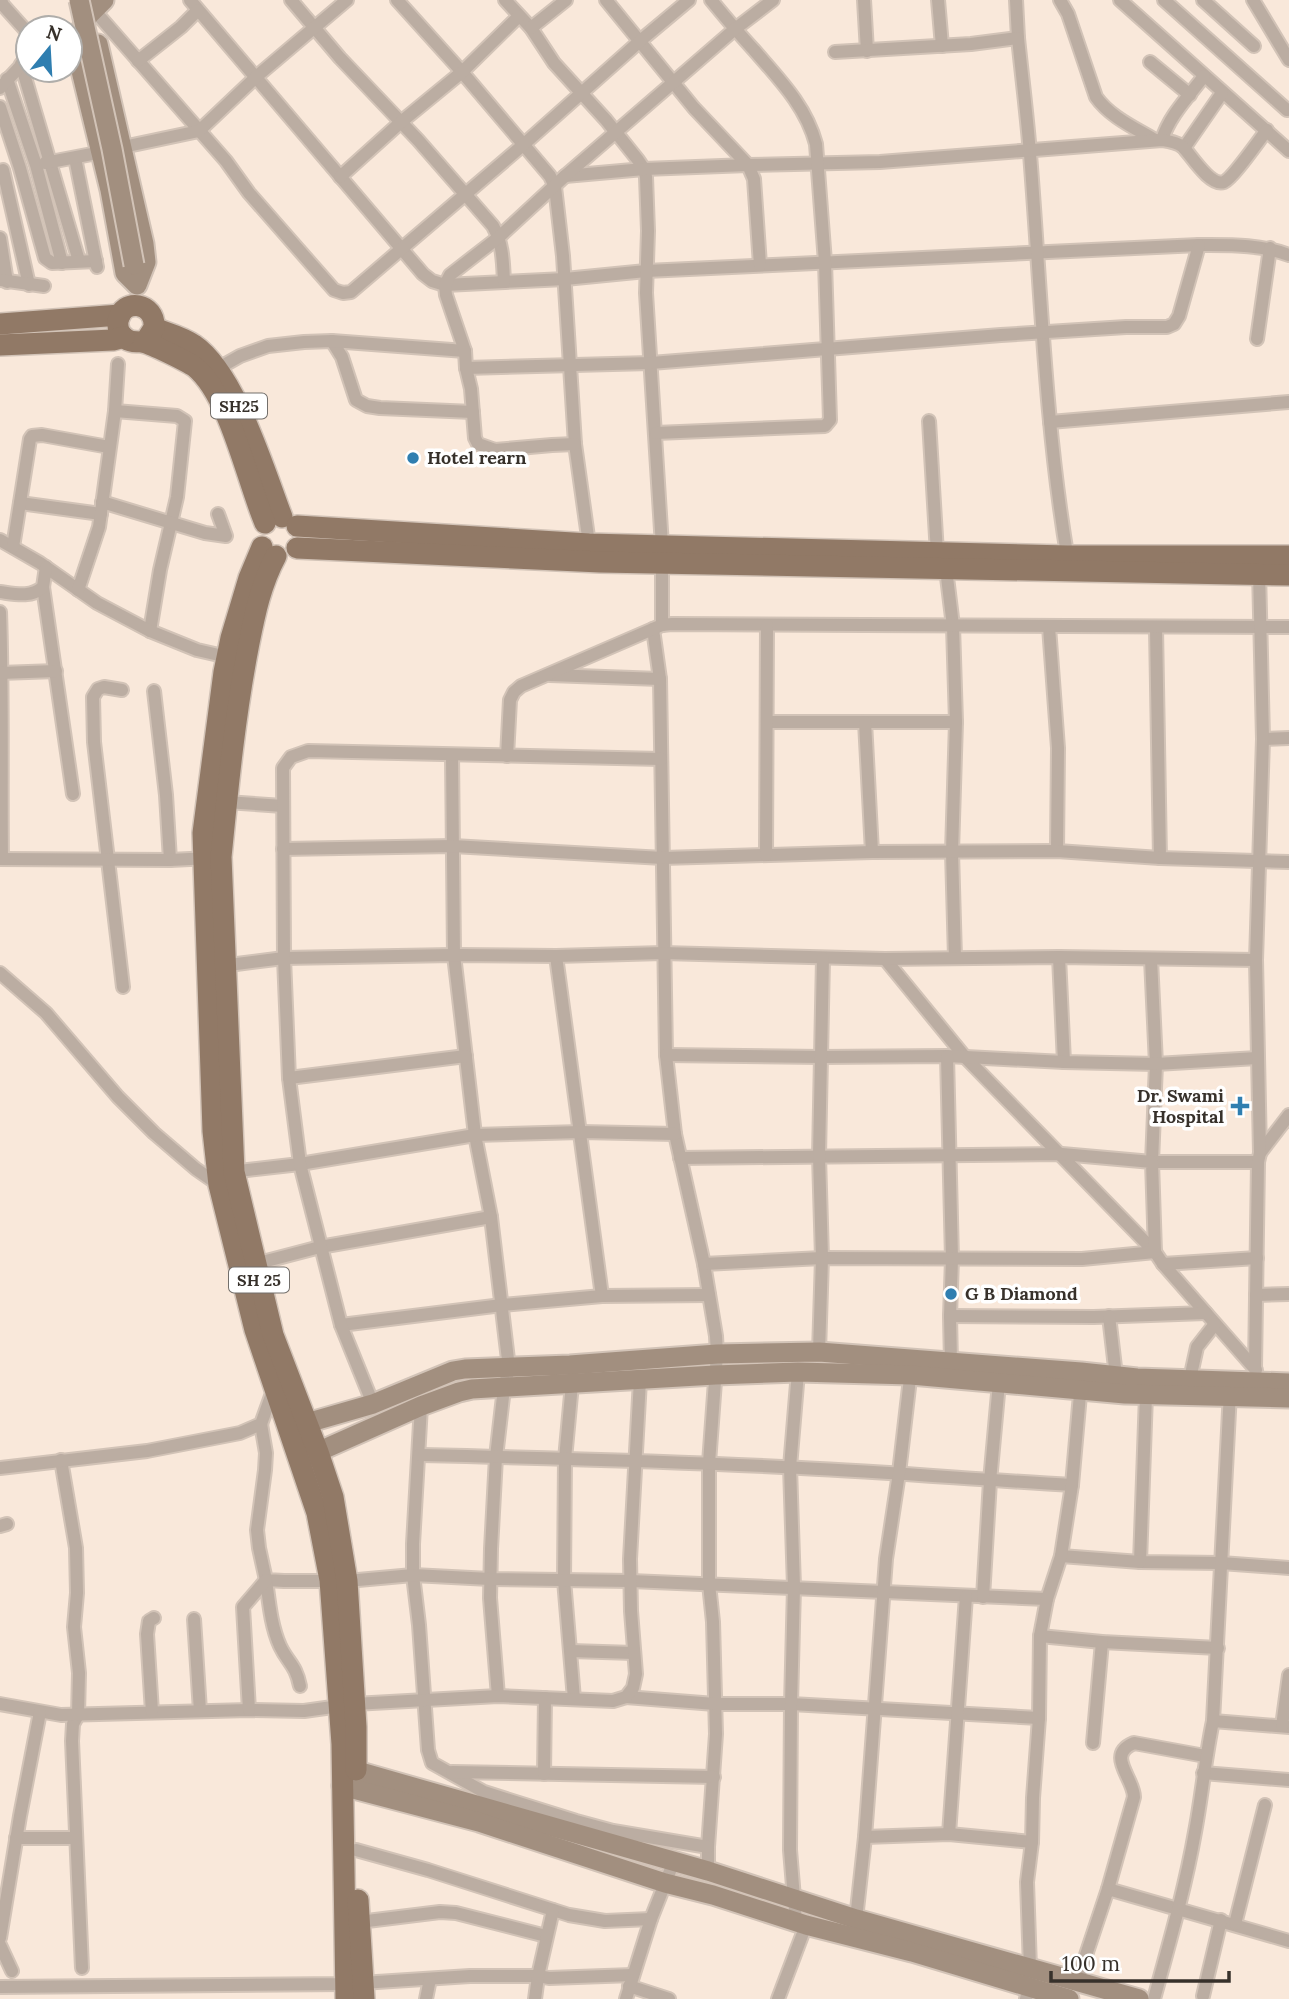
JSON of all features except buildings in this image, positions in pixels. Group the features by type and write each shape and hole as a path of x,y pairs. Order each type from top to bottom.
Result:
{"main road":[{"path":"140,336 153,316 139,295 120,315 118,327 189,363 201,373 225,412 281,522 589,544 662,554 1259,566 1289,575"},
{"path":"0,324 120,315"},
{"name":"SH25","path":"0,345 113,340 140,336 195,345 207,356 241,409 281,522 300,540 297,548"},
{"name":"SH25","path":"269,552 259,534 281,522"},
{"path":"269,552 281,557 297,548 600,562 662,554"},
{"name":"SH 25","path":"269,552 259,596 236,659 226,802 212,857 223,1177 255,1264 282,1384 309,1456 333,1497 346,1705 356,1727 349,1778 359,1922 355,1991"},
{"path":"1259,566 1289,556"},
{"path":"212,857 203,833 236,659"},
{"path":"223,1177 255,1330 282,1384"},
{"path":"349,1778 355,1991"}],"street":[{"path":"1,0 14,17"},
{"path":"291,0 340,58 493,226 502,248 504,282"},
{"path":"122,147 199,131 256,77 346,0"},
{"path":"397,0 550,176 555,187 565,279 575,444 589,544"},
{"path":"505,0 531,28 554,62 617,132 644,169 646,177 646,271 662,554 658,627 666,1055 675,1133 704,1264 717,1354 709,1463 709,1584 713,1622 716,1734 708,1871"},
{"path":"531,28 566,0"},
{"path":"606,0 694,108 748,165 754,179 760,265"},
{"path":"92,6 226,161 249,193 334,290 343,293 351,292 689,0"},
{"path":"656,433 825,426 830,420 825,262 816,144 811,126 804,111 785,86 711,0"},
{"path":"575,444 495,450 478,444 475,438 465,351 445,285 450,275 499,237 565,176 735,29 773,0"},
{"path":"864,0 867,51"},
{"path":"938,0 942,46"},
{"path":"1016,0 1053,457 1069,564"},
{"path":"1060,0 1068,14 1096,97 1113,115 1158,140"},
{"path":"1120,0 1289,151"},
{"path":"1164,0 1287,110"},
{"path":"1203,0 1255,46"},
{"path":"1253,0 1289,60"},
{"path":"138,61 181,27 194,5 423,274 432,281 445,285 565,279 646,271 1199,245 1253,246 1270,248 1289,255"},
{"path":"92,6 146,262 139,295"},
{"path":"92,6 112,149 139,295"},
{"path":"340,177 462,72 519,16"},
{"path":"835,52 942,46 1018,38"},
{"path":"1150,62 1190,95"},
{"path":"1158,140 1204,76"},
{"path":"4,84 36,165 62,262"},
{"path":"31,84 79,261"},
{"path":"83,84 107,178 125,273 139,295"},
{"path":"1184,148 1222,93"},
{"path":"0,107 45,258 52,263 79,261 97,265 75,158"},
{"path":"565,176 644,169 880,162 1158,140 1171,141 1184,148 1194,162 1215,181 1220,182 1225,181 1238,167 1266,130"},
{"path":"29,285 1,171 92,154"},
{"path":"0,238 4,281 44,286"},
{"path":"466,368 651,363 1126,327 1167,327 1174,324 1179,316 1199,245"},
{"path":"1257,339 1270,248"},
{"path":"216,369 240,356 268,346 304,342 332,341 465,351"},
{"path":"332,341 341,357 356,400 380,408 473,412"},
{"path":"78,590 99,527 115,411 118,364"},
{"path":"1050,422 1289,402"},
{"path":"115,411 177,416 185,421 177,497 160,570 150,631"},
{"path":"929,421 941,561 953,626 956,722 952,852 955,958"},
{"path":"13,547 32,436 42,435 109,447"},
{"path":"20,503 102,508 226,536 218,514"},
{"path":"0,540 97,603 150,631 197,650 236,659"},
{"path":"1259,566 1263,739 1256,960 1259,1158 1256,1295 1275,1386"},
{"path":"46,568 43,587 73,794"},
{"path":"0,592 24,595 35,593 43,587"},
{"path":"0,612 3,739 1,859 170,860 212,857"},
{"path":"506,756 510,700 521,686 658,627 672,624 1289,627"},
{"path":"766,855 767,625"},
{"path":"1049,627 1058,748 1057,851"},
{"path":"1156,628 1160,858"},
{"path":"1,673 56,671"},
{"path":"546,674 660,679"},
{"path":"122,690 104,687 98,689 93,697 94,742 124,987"},
{"path":"154,691 166,795 170,860"},
{"path":"768,722 956,722"},
{"path":"865,722 872,852"},
{"path":"1263,739 1289,738"},
{"path":"373,1404 341,1325 300,1164 289,1078 284,958 283,768 291,757 309,751 661,759"},
{"path":"452,755 454,955 475,1135 491,1217 509,1368 496,1457 490,1579 498,1696"},
{"path":"226,802 283,806"},
{"path":"283,849 453,846 663,858 872,852 1057,851 1259,863 1289,862"},
{"path":"216,967 284,958 663,953 885,959 1059,957 1256,960"},
{"path":"556,956 602,1296"},
{"path":"1059,957 1064,1062"},
{"path":"819,1352 823,958"},
{"path":"885,959 965,1057 1155,1252 1206,1313 1275,1386"},
{"path":"1151,959 1156,1064 1152,1162 1155,1252"},
{"path":"0,973 46,1013 118,1097 155,1133 196,1169 223,1177 475,1135 675,1133"},
{"path":"666,1055 947,1056 1156,1064 1257,1058"},
{"path":"289,1078 466,1056"},
{"path":"947,1056 952,1259 951,1363"},
{"path":"1259,1158 1289,1115"},
{"path":"680,1158 1062,1154 1152,1162 1259,1158"},
{"path":"255,1264 320,1247 491,1217"},
{"path":"704,1264 822,1258 1082,1259 1155,1252"},
{"path":"1163,1264 1256,1258"},
{"path":"1256,1295 1289,1294"},
{"path":"341,1325 602,1296 709,1295"},
{"path":"950,1316 1206,1313"},
{"path":"1109,1316 1116,1376"},
{"path":"1190,1379 1197,1347 1216,1324"},
{"path":"297,1425 373,1404 453,1371 717,1354 819,1352 999,1383 1081,1381 1116,1376 1190,1379 1230,1389"},
{"path":"309,1456 421,1406 466,1390 951,1363 1081,1381 1146,1395 1275,1386"},
{"path":"856,1920 886,1559 900,1473 911,1367"},
{"path":"778,1999 801,1923 794,1899 790,1850 794,1587 790,1467 798,1373"},
{"path":"626,1697 634,1688 636,1674 631,1581 639,1380"},
{"path":"1028,1985 1027,1882 1039,1718 1040,1636 1061,1556 1072,1485 1081,1381"},
{"path":"984,1597 990,1481 999,1383"},
{"path":"282,1384 261,1423 265,1470 257,1530 258,1548 276,1634 284,1653 296,1669 300,1686"},
{"path":"572,1384 565,1459 564,1580 574,1699"},
{"path":"1154,1999 1179,1908 1196,1831 1205,1756 1213,1721 1230,1389"},
{"path":"1140,1562 1146,1395"},
{"path":"421,1406 413,1576 424,1682 428,1757 432,1763 484,1791 576,1821 613,1831 708,1847"},
{"path":"0,1468 147,1451 240,1433 261,1423"},
{"path":"419,1455 709,1463 1072,1485"},
{"path":"61,1460 76,1548 74,1628 79,1672 78,1715 73,1724 72,1741 82,1968"},
{"path":"1061,1556 1140,1562 1289,1567"},
{"path":"266,1580 339,1581 413,1576 631,1581 1048,1599"},
{"path":"249,1710 243,1607 266,1580"},
{"path":"949,1834 966,1596"},
{"path":"152,1712 147,1634 149,1621 154,1618"},
{"path":"194,1619 200,1711"},
{"path":"1040,1636 1218,1648"},
{"path":"1093,1743 1102,1642"},
{"path":"571,1651 634,1653"},
{"path":"1213,1721 1285,1726 1289,1675"},
{"path":"0,1704 61,1715 78,1715 304,1711 423,1699 498,1696 613,1701 626,1697 715,1704 791,1704 1039,1718"},
{"path":"544,1774 545,1698"},
{"path":"0,1938 40,1712"},
{"path":"1073,1990 1108,1889 1134,1797 1133,1786 1122,1768 1122,1753 1127,1746 1134,1743 1205,1756"},
{"path":"451,1772 714,1777"},
{"path":"1203,1773 1289,1780"},
{"path":"349,1778 708,1871 856,1920 1028,1985"},
{"path":"349,1778 665,1882 801,1923 1028,1985 1139,1999"},
{"path":"1235,1924 1265,1805"},
{"path":"865,1837 949,1834 1032,1842"},
{"path":"16,1838 76,1838"},
{"path":"356,1850 569,1915 605,1921 652,1919"},
{"path":"629,1987 674,1861"},
{"path":"1108,1889 1289,1941"},
{"path":"535,1999 553,1910"},
{"path":"359,1922 440,1912 456,1913 546,1936"},
{"path":"1203,1996 1220,1920"},
{"path":"0,1945 12,1970"},
{"path":"5,1987 355,1991 430,1979 538,1976 629,1987 669,1999"},
{"path":"426,1999 430,1979"}],"place":[{"name":"Hotel rearn","path":"413,458"},
{"name":"Dr. Swami Hospital","path":"1240,1106"},
{"name":"G B Diamond","path":"951,1294"}]}
